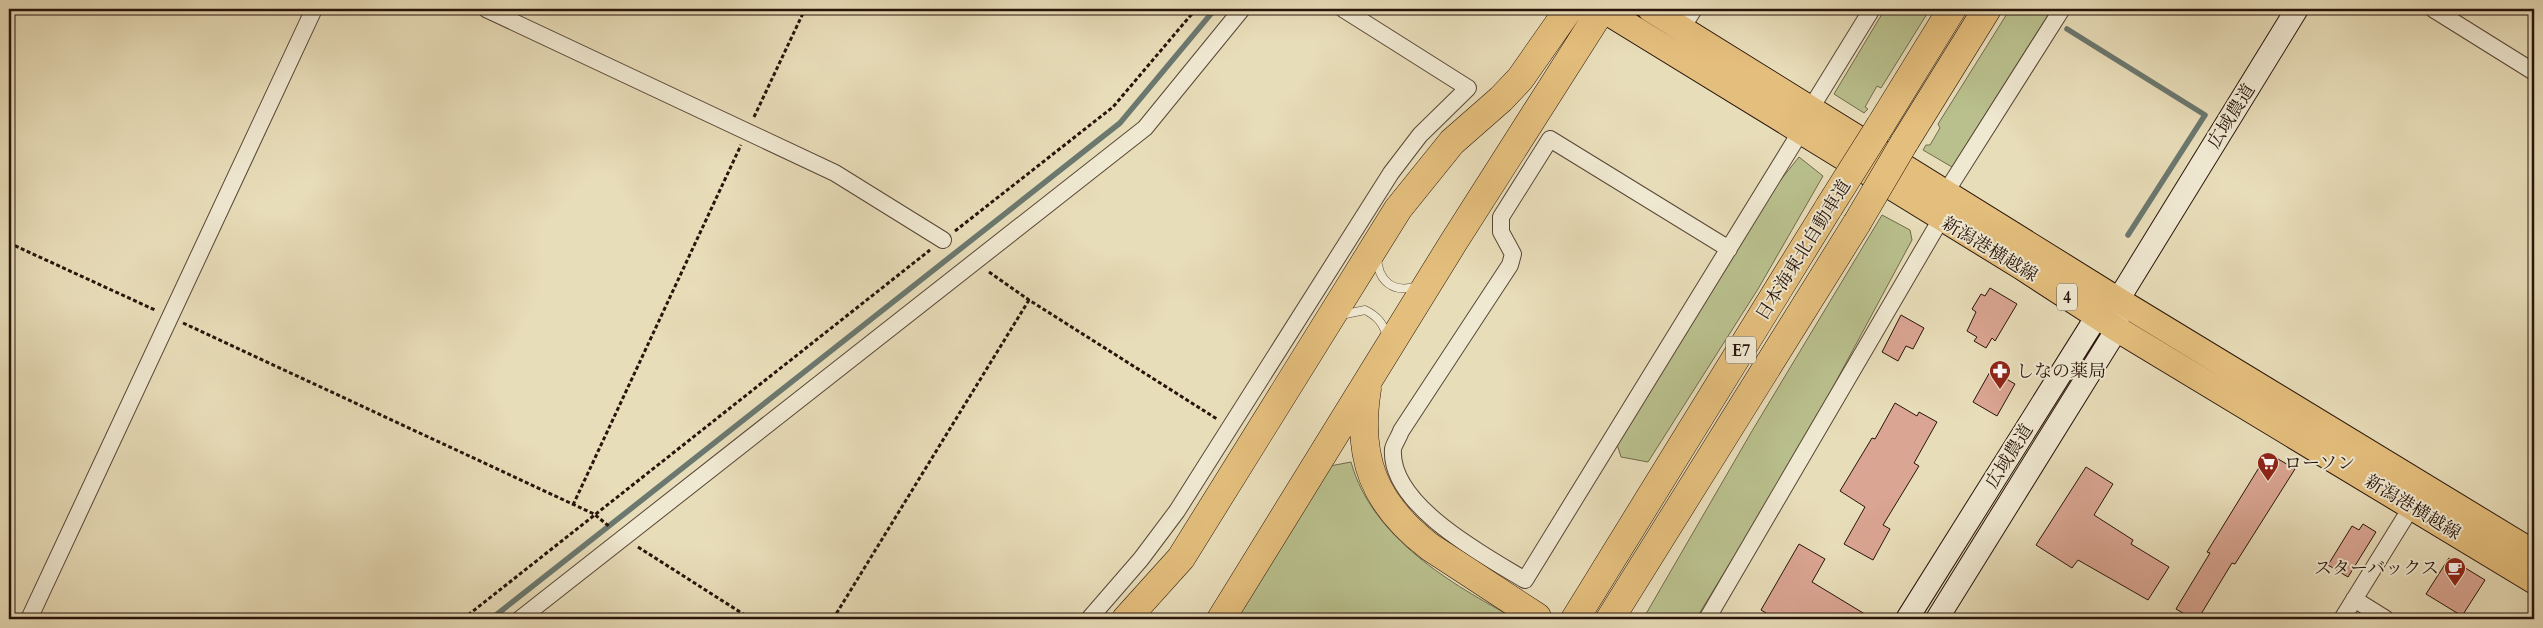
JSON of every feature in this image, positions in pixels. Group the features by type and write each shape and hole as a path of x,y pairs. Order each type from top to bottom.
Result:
{"highway":[{"path":"1144,619 1398,208 1452,142 1501,99 1520,79 1569,9"},
{"path":"1220,619 1602,9"},
{"name":"日本海東北自動車道","path":"1575,619 1952,9"},
{"name":"日本海東北自動車道","path":"1610,619 1857,223 1987,9"},
{"path":"1367,385 1364,409 1364,447 1368,467 1388,507 1414,535 1430,547 1549,618 1654,492"},
{"path":"1621,619 1683,502"},
{"path":"1126,619 1181,558"}],"main road":[{"name":"新潟港横越線","path":"1602,9 1801,131 1941,220 2020,266 2117,329 2534,581"},
{"name":"新潟港横越線","path":"1650,9 1688,19 1811,108 2118,300 2534,553"}],"street":[{"path":"29,619 314,9"},
{"path":"486,9 835,173 944,240"},
{"path":"520,619 1145,128 1242,9"},
{"path":"1088,619 1141,559 1177,510 1391,173 1420,135 1468,88 1343,9"},
{"path":"1811,108 1872,9"},
{"path":"1946,192 2062,9"},
{"name":"広域農道","path":"1907,619 2096,316 2118,300 2297,9"},
{"path":"2433,9 2534,72"},
{"path":"1729,250 1550,139 1501,217 1501,232 1513,254 1510,265 1401,431 1393,448 1404,487 1427,513 1462,541 1525,580 1729,250 1801,131"},
{"path":"1707,619 1941,220"},
{"name":"広域農道","path":"1936,619 2117,329 2118,300"},
{"path":"2342,619 2412,506"},
{"path":"2354,599 2386,619"}],"lane":[{"path":"1377,242 1378,270 1383,280 1391,287 1404,289 1415,287 1432,278"},
{"path":"1321,332 1340,315 1365,310 1377,316 1383,325 1389,348"}],"path":[{"path":"573,505 805,9"},
{"path":"463,619 1113,107 1196,9"},
{"path":"9,243 594,514"},
{"path":"975,262 1029,300 1230,427"},
{"path":"833,619 1029,300"},
{"path":"623,537 751,619"}],"green space":[{"path":"1885,9 1930,9 1881,88 1877,86 1865,107 1868,109 1864,113 1834,94"},
{"path":"2010,9 2052,9 1952,167 1923,150 1926,145 1930,145 1940,128 1938,124"},
{"path":"1799,157 1823,176 1758,289 1648,462 1621,457 1616,441 1771,192"},
{"path":"1882,215 1910,230 1912,240 1804,441 1696,619 1643,619 1752,431"},
{"path":"1351,462 1361,489 1376,514 1395,536 1441,574 1516,619 1232,619 1330,466"}],"building":[{"path":"1990,288 2017,304 1995,341 1992,338 1986,348 1974,341 1977,337 1967,331 1976,312 1972,309 1981,294 1985,296"},
{"path":"1901,315 1924,328 1913,349 1906,346 1898,361 1882,352"},
{"path":"1991,370 2015,384 1997,416 1973,402"},
{"path":"1895,403 1917,416 1919,412 1937,422 1914,463 1919,466 1883,525 1890,529 1873,560 1844,544 1865,507 1840,491 1872,438 1875,439"},
{"path":"2268,453 2295,469 2235,564 2232,563 2198,619 2193,619 2176,609 2210,553 2207,552"},
{"path":"2086,467 2113,484 2094,515 2133,540 2131,544 2169,567 2148,600 2078,560 2072,568 2036,545"},
{"path":"2363,524 2376,532 2348,577 2328,565 2352,526 2359,530"},
{"path":"1799,544 1825,559 1812,582 1873,619 1776,619 1761,610"},
{"name":"スターバックス","path":"2449,558 2485,580 2462,616 2426,594"}],"waterway":[{"path":"491,619 1120,123 1215,9"},
{"path":"2067,29 2205,115 2128,235"}],"place":[{"name":"しなの薬局","path":"2000,390"},
{"name":"ローソン","path":"2268,482"},
{"name":"スターバックス","path":"2455,587"}]}
